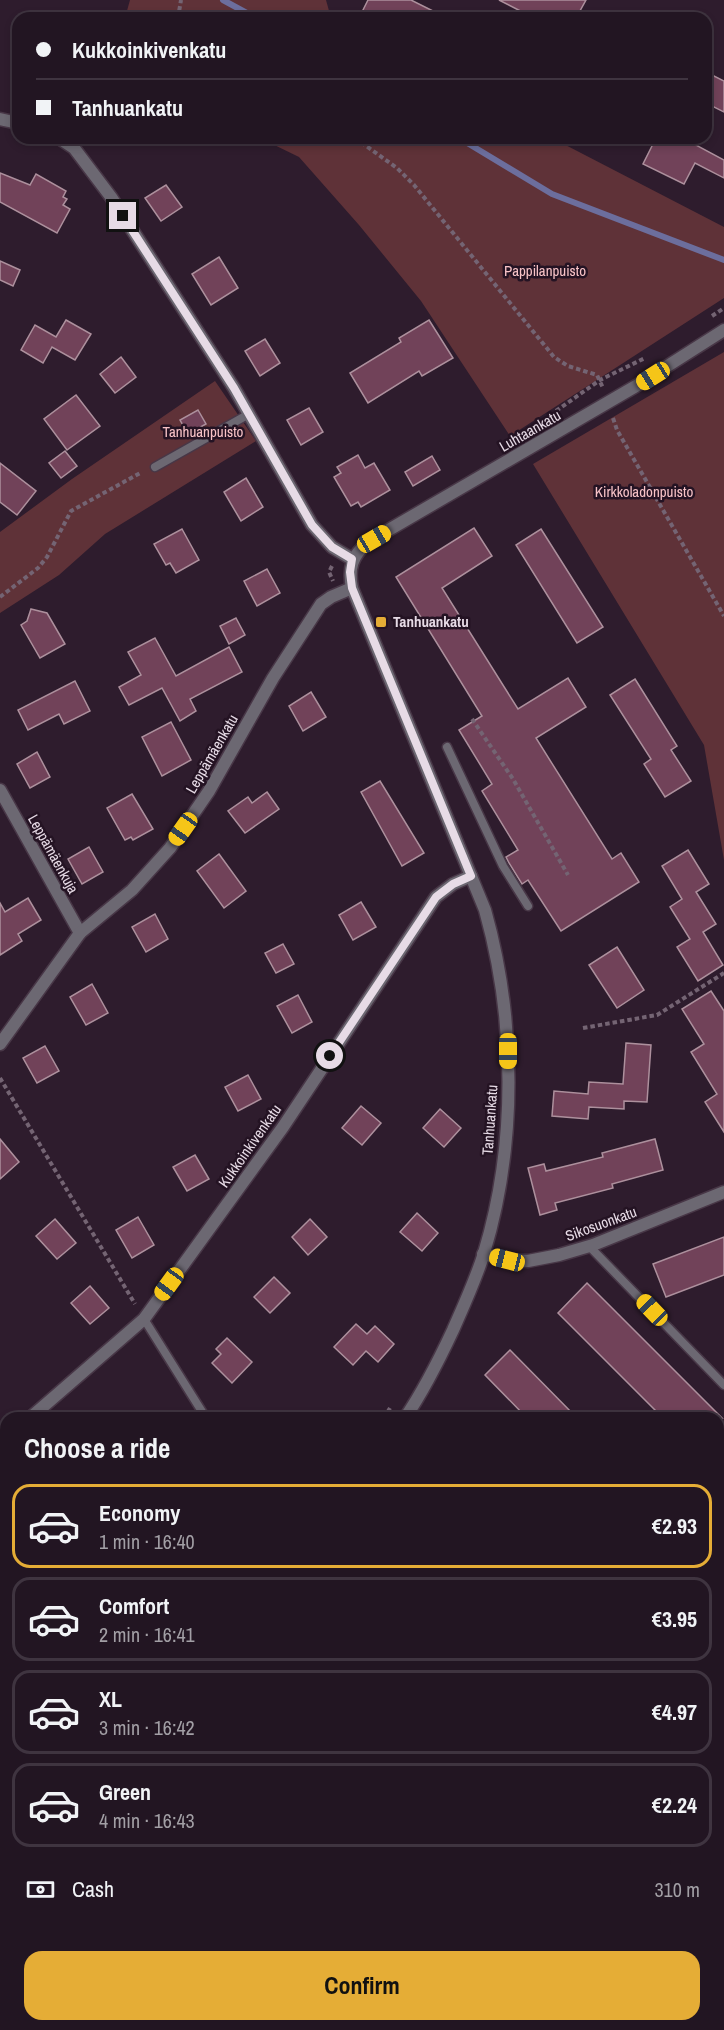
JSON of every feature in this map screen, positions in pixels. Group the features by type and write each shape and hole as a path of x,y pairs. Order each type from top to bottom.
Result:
{"street":[{"path":"68,144 74,148 111,197 249,414 312,525 332,547 352,559"},
{"name":"Luhtaankatu","path":"352,559 368,542 608,403 724,330"},
{"name":"Tanhuankatu","path":"352,559 350,572 352,588 485,910 498,962 506,1020 507,1108 495,1210 483,1254 463,1307 440,1358 408,1412"},
{"name":"Leppämäenkatu","path":"0,1044 80,933 132,890 170,848 208,791 273,678 321,604 352,588"},
{"name":"Leppämäenkuja","path":"0,790 80,933"},
{"name":"Kukkoinkivenkatu","path":"37,1412 144,1318 283,1127 436,897 453,884 471,876"},
{"name":"Sikosuonkatu","path":"483,1254 507,1260 543,1259 589,1246 724,1192"}],"lane":[{"path":"155,467 249,414"},
{"path":"447,747 503,866 528,906"},
{"path":"589,1246 724,1385"},
{"path":"144,1318 202,1412"}],"path":[{"path":"364,144 391,163 414,185 554,357 568,366 597,375 617,430 724,616"},
{"path":"0,597 38,568 71,512 140,472 155,467"},
{"path":"472,718 513,779 568,875"},
{"path":"583,1028 657,1015 724,973"},
{"path":"0,1078 144,1318"},
{"path":"388,1412 393,1403"}],"green space":[{"path":"130,0 326,0 329,12 127,12"},
{"name":"Pappilanpuisto","path":"272,144 564,144 724,227 724,298 510,436 421,301 359,225 299,157"},
{"name":"Kirkkoladonpuisto","path":"724,352 724,860 704,745 533,464"},
{"name":"Tanhuanpuisto","path":"215,381 256,441 105,534 59,575 0,613 0,532 72,479"}],"building":[{"path":"368,0 411,0 435,12 362,12"},
{"path":"499,0 586,0 579,12 522,12"},
{"path":"712,75 724,81 724,112 712,106"},
{"path":"653,144 694,144 724,160 724,178 695,163 684,184 643,164"},
{"path":"0,173 30,185 36,174 66,191 63,197 67,199 63,205 70,209 57,233 0,202"},
{"path":"166,185 182,207 161,221 145,198"},
{"path":"219,257 238,288 211,305 192,274"},
{"path":"0,261 20,270 13,286 0,280"},
{"path":"66,320 91,334 75,360 52,347 43,363 21,350 35,325 56,337"},
{"path":"429,320 453,358 422,376 419,371 368,403 350,373 401,342 399,338"},
{"path":"265,339 280,363 260,376 245,351"},
{"path":"121,357 136,377 115,393 100,374"},
{"path":"76,395 100,426 67,450 44,419"},
{"path":"309,408 323,432 301,445 287,420"},
{"path":"198,410 206,424 188,434 180,420"},
{"path":"65,451 77,466 61,478 49,463"},
{"path":"358,455 365,468 374,463 390,490 361,507 358,502 351,506 334,477 341,473 337,467"},
{"path":"432,456 440,470 413,486 405,472"},
{"path":"0,463 36,491 17,515 0,502"},
{"path":"246,478 263,507 241,521 224,492"},
{"path":"474,528 492,556 442,588 518,709 568,678 586,707 536,738 612,859 621,853 639,882 561,931 528,880 522,884 509,863 506,857 518,850 482,791 492,784 459,730 482,716 396,577"},
{"path":"182,529 199,560 176,573 170,563 166,565 154,544"},
{"path":"541,529 603,627 577,643 516,545"},
{"path":"267,569 280,593 257,606 244,581"},
{"path":"31,609 47,613 65,644 40,658 21,625 27,621"},
{"path":"236,618 245,635 229,644 220,626"},
{"path":"155,638 176,676 229,647 242,672 190,699 196,711 180,721 162,688 129,705 119,687 141,675 128,652"},
{"path":"635,679 677,746 671,750 691,781 665,797 644,764 651,759 610,695"},
{"path":"75,681 90,711 64,724 59,714 28,730 18,710"},
{"path":"311,692 326,717 303,731 289,706"},
{"path":"171,722 191,760 162,776 142,737"},
{"path":"37,752 50,777 30,788 17,764"},
{"path":"380,781 424,853 402,866 361,792"},
{"path":"267,792 279,809 245,833 228,811 248,797 252,803"},
{"path":"132,794 153,829 133,840 131,837 125,840 107,808"},
{"path":"89,847 103,872 82,884 68,859"},
{"path":"688,850 709,884 696,892 716,924 703,932 723,965 698,981 677,947 690,939 670,907 682,899 662,866"},
{"path":"219,854 246,891 224,908 197,871"},
{"path":"28,898 41,920 18,934 22,941 0,955 0,903 5,912"},
{"path":"361,902 376,927 353,940 339,915"},
{"path":"155,914 168,939 146,952 132,927"},
{"path":"283,944 294,964 276,973 265,953"},
{"path":"617,947 644,990 617,1008 589,965"},
{"path":"92,984 108,1013 86,1025 70,997"},
{"path":"711,991 724,1011 724,1132 705,1102 717,1094 691,1052 704,1044 682,1009"},
{"path":"298,995 312,1022 292,1033 277,1006"},
{"path":"626,1043 651,1045 647,1102 624,1101 624,1109 589,1107 588,1119 552,1116 554,1091 588,1094 589,1082 623,1084"},
{"path":"45,1046 59,1071 37,1083 23,1058"},
{"path":"248,1075 261,1099 238,1111 225,1087"},
{"path":"361,1106 381,1123 362,1145 342,1128"},
{"path":"440,1109 461,1128 444,1147 423,1128"},
{"path":"0,1139 19,1162 0,1179"},
{"path":"655,1139 663,1170 612,1184 613,1188 555,1203 557,1210 540,1215 528,1168 544,1164 546,1171 603,1157 602,1153"},
{"path":"195,1155 209,1179 187,1191 173,1167"},
{"path":"417,1213 438,1233 422,1251 400,1232"},
{"path":"138,1217 154,1245 132,1258 116,1230"},
{"path":"55,1219 76,1243 57,1259 36,1236"},
{"path":"310,1219 327,1237 308,1255 292,1237"},
{"path":"724,1237 724,1275 666,1297 653,1264"},
{"path":"274,1277 290,1293 270,1313 254,1297"},
{"path":"587,1283 716,1412 657,1412 558,1313"},
{"path":"90,1286 109,1308 90,1324 71,1303"},
{"path":"356,1324 367,1334 375,1326 394,1344 378,1362 366,1351 353,1365 334,1347"},
{"path":"227,1338 252,1362 232,1383 212,1363 221,1354 216,1349"},
{"path":"510,1350 571,1412 521,1412 485,1375"}],"waterway":[{"path":"223,0 245,12"},
{"path":"469,144 552,194 724,260"}],"place":[{"name":"Tanhuankatu","path":"381,622"}],"route":[{"path":"123,216 234,388 312,525 337,552 352,559 350,572 352,588 471,876 453,884 436,897 330,1056"}]}
